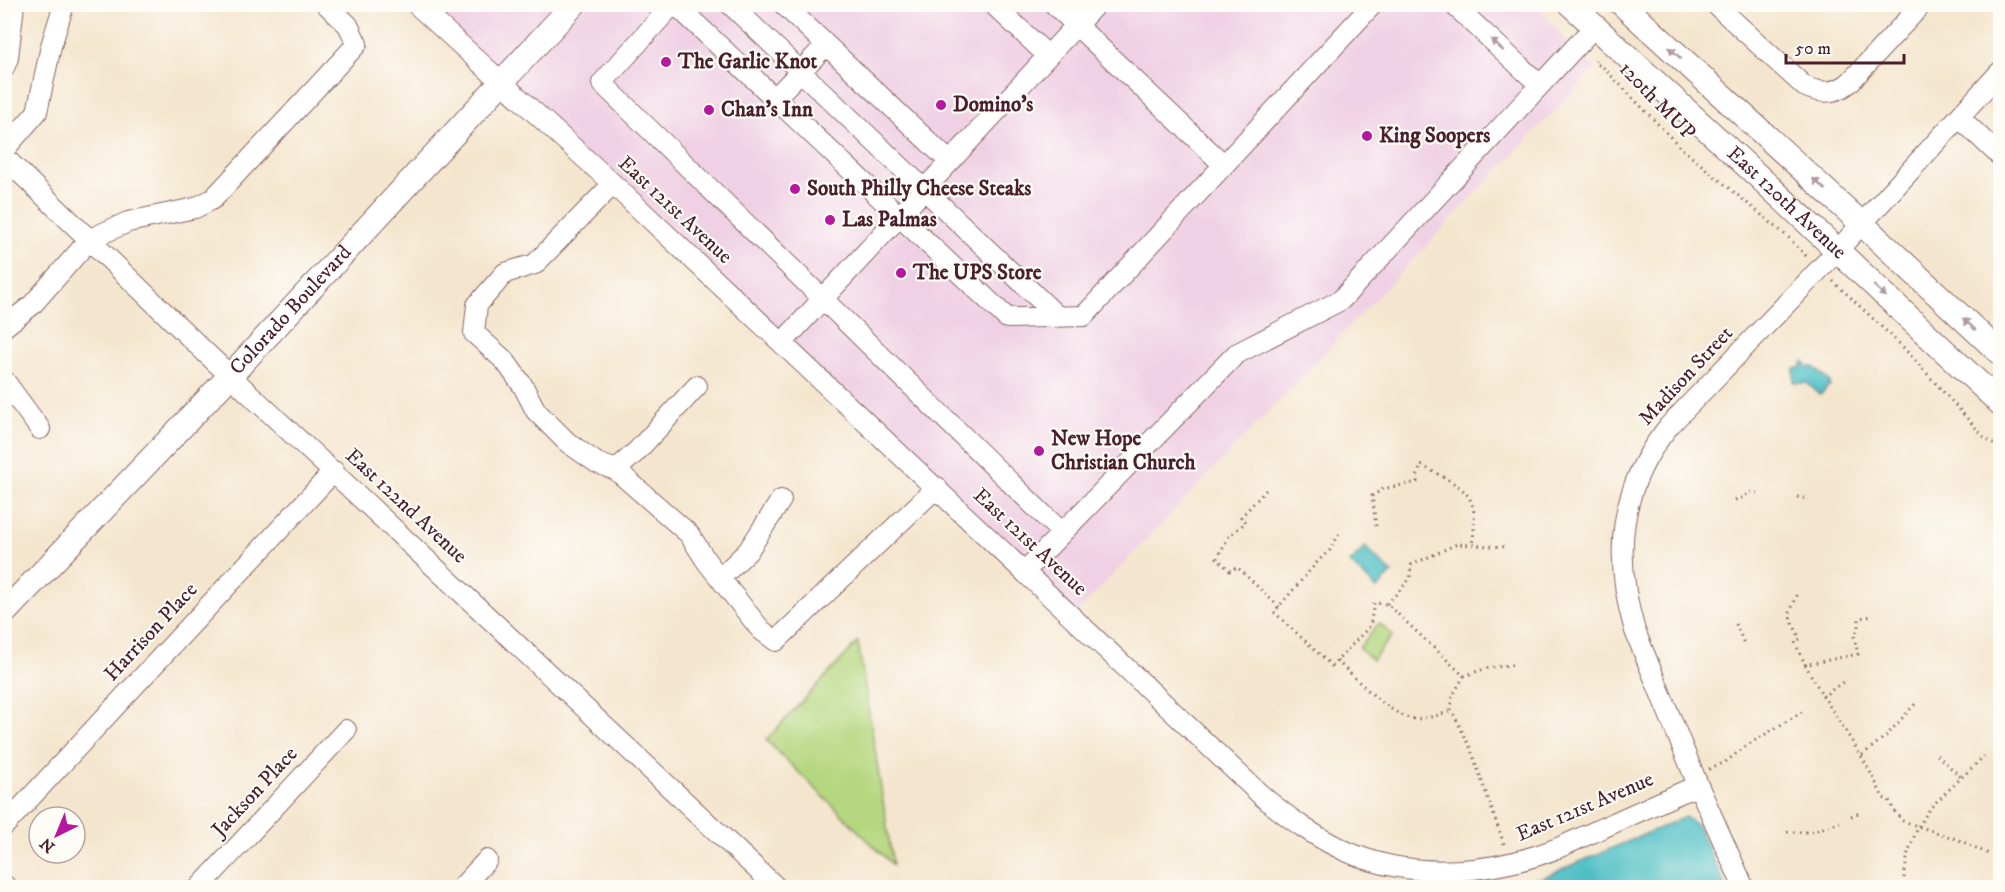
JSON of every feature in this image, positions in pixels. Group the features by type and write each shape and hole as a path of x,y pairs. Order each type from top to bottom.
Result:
{"main road":[{"name":"Colorado Boulevard","path":"4,613 231,375 574,4"},
{"name":"East 120th Avenue","path":"1570,4 2001,403"},
{"name":"East 120th Avenue","path":"1622,4 2001,354"}],"street":[{"path":"4,150 37,112 51,46 64,4"},
{"path":"4,327 32,305 90,239 128,222 195,208 213,199 357,44 348,25 326,4"},
{"name":"East 121st Avenue","path":"416,4 613,184 1263,796 1304,828 1356,855 1393,865 1439,871 1500,866 1558,848 1698,784"},
{"path":"1060,532 602,83 674,4 1007,318 1084,316 1373,4"},
{"path":"730,4 1058,316"},
{"path":"783,4 950,162"},
{"path":"993,4 1048,56"},
{"path":"1054,4 1224,165"},
{"path":"782,344 1096,4"},
{"path":"1453,4 1540,85"},
{"path":"1727,8 1804,86 1820,92 1843,87 1922,4"},
{"path":"4,68 8,58 11,7"},
{"path":"1025,571 1060,532 1236,354 1341,300 1594,27"},
{"path":"774,99 826,45"},
{"name":"Madison Street","path":"1744,888 1698,784 1635,631 1628,608 1622,534 1628,502 1650,451 1669,426 1838,251 2001,72"},
{"path":"1959,117 2001,156"},
{"name":"East 122nd Avenue","path":"4,157 231,375 777,888"},
{"path":"613,184 535,264 505,273 477,305 474,333 505,361 523,386 536,411 567,442 597,463 616,470 689,534 761,630 776,641 937,487"},
{"path":"4,380 40,429"},
{"path":"616,470 636,452 697,386"},
{"name":"Harrison Place","path":"4,826 334,471"},
{"path":"720,578 748,551 781,500"},
{"name":"Jackson Place","path":"199,888 346,730"},
{"path":"461,888 487,860"}],"path":[{"name":"120th MUP","path":"1596,60 1596,64 1602,66 1681,148 1788,237 1808,257"},
{"path":"1834,283 1903,347 1983,436 2001,449"},
{"path":"1376,526 1372,495 1383,489 1417,483 1421,465 1460,486 1468,493 1473,505 1475,525 1472,545"},
{"path":"1266,490 1241,517 1246,522 1229,536 1217,558 1230,571 1237,567 1279,607"},
{"path":"1735,500 1744,497 1749,492 1761,493"},
{"path":"1797,497 1809,499"},
{"path":"1339,534 1330,550 1274,612 1332,666 1370,626 1374,603 1387,604 1464,676"},
{"path":"1387,604 1410,579 1411,565 1457,544 1504,547"},
{"path":"1797,595 1789,615 1800,639 1795,642 1804,665 1822,697 1862,755 1883,798 1889,800 1894,811 1903,821 1959,840 1991,855"},
{"path":"1804,665 1858,654 1854,636 1859,627 1859,618 1873,616"},
{"path":"1736,624 1744,644"},
{"path":"1336,661 1377,698 1406,717 1432,717 1452,711"},
{"path":"1506,851 1470,747 1452,711 1453,695 1464,676 1484,669 1516,664"},
{"path":"1822,697 1843,682"},
{"path":"1862,755 1886,736 1916,704"},
{"path":"1711,769 1724,763 1749,744 1802,712"},
{"path":"1937,755 1962,778"},
{"path":"1904,878 1905,864 1918,826 1931,807 1984,756"},
{"path":"1851,816 1859,813"},
{"path":"1787,832 1811,832 1840,822"}],"shaded area":[{"path":"416,5 1537,5 1569,45 1595,68 1073,617"}],"green space":[{"path":"1379,623 1393,635 1372,660 1359,648"},
{"path":"858,642 893,865 766,740"}],"water":[{"path":"1803,361 1806,367 1814,367 1830,382 1822,393 1819,394 1807,383 1794,383 1794,368 1801,368"},
{"path":"1365,547 1392,573 1377,589 1350,563"},
{"path":"1685,817 1697,825 1726,887 1480,887 1542,878"}],"place":[{"name":"The Garlic Knot","path":"666,62"},
{"name":"Domino's","path":"941,105"},
{"name":"Chan's Inn","path":"709,110"},
{"name":"King Soopers","path":"1367,136"},
{"name":"South Philly Cheese Steaks","path":"795,189"},
{"name":"Las Palmas","path":"830,220"},
{"name":"The UPS Store","path":"901,273"},
{"name":"New Hope Christian Church","path":"1039,451"}]}
